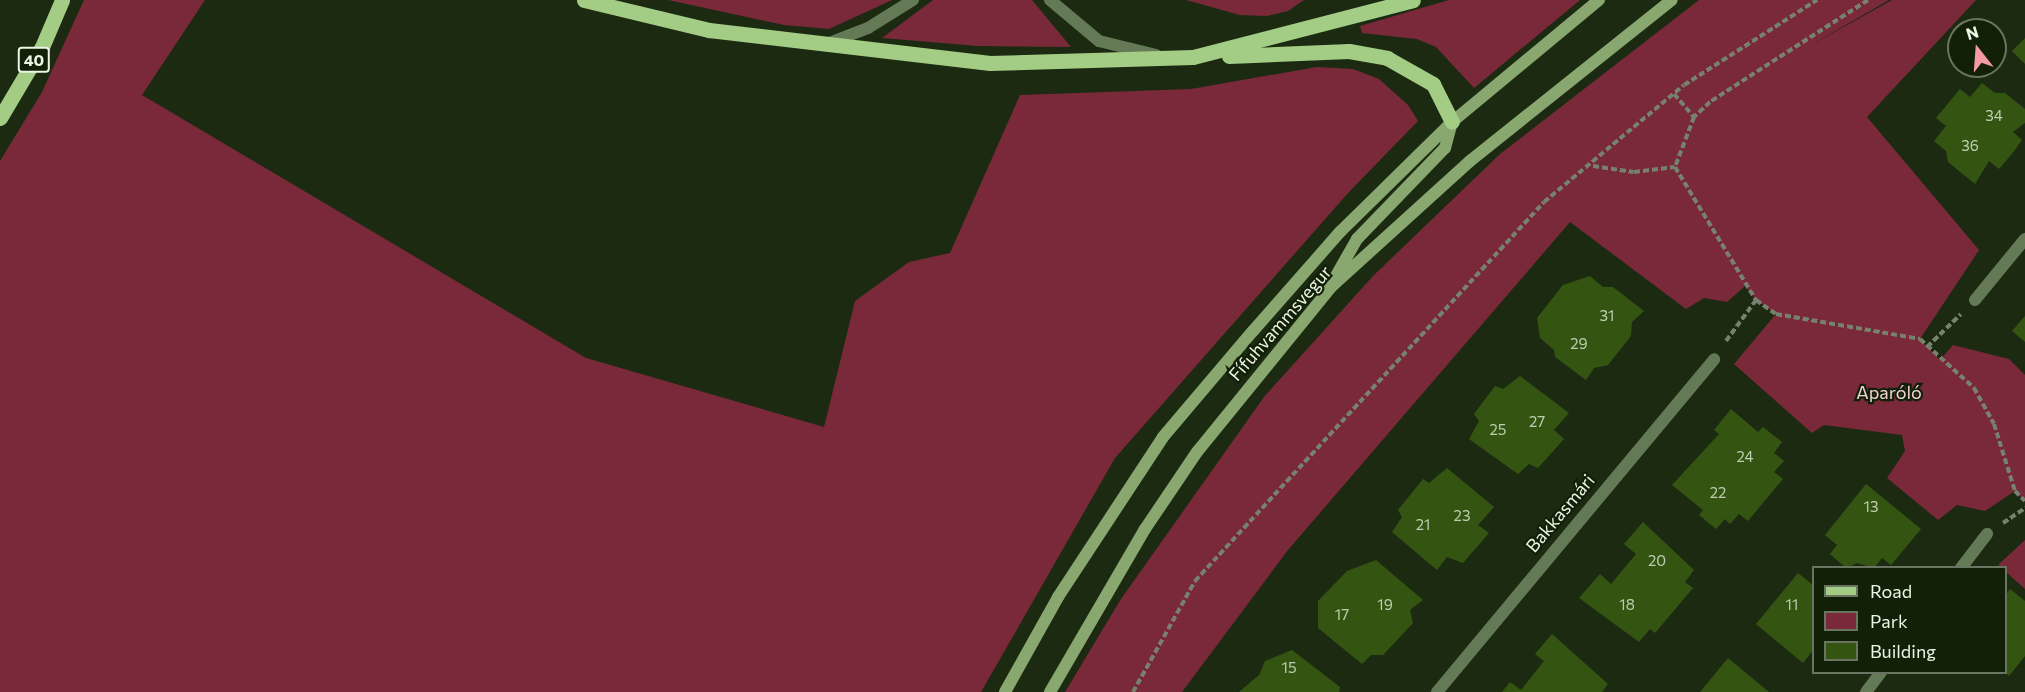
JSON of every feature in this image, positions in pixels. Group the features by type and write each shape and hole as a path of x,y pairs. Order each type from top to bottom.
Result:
{"main road":[{"name":"40","path":"0,118 42,47 62,0"},
{"path":"584,0 709,30 990,63 1174,59 1349,51 1387,58 1433,84 1452,122 1445,148 1357,239 1331,287"},
{"path":"1193,57 1413,0"},
{"name":"Fífuhvammsvegur","path":"1005,692 1058,597 1163,437 1340,232 1452,122 1599,0"},
{"name":"Fífuhvammsvegur","path":"1050,692 1145,529 1197,452 1331,287 1470,161 1672,0"}],"street":[{"path":"826,44 868,28 913,0"},
{"path":"1050,0 1099,42 1174,59"},
{"path":"1975,300 2025,239"},
{"name":"Bakkasmári","path":"1437,692 1714,359"},
{"path":"1962,566 1987,534"},
{"path":"1866,692 1880,674"}],"path":[{"path":"1133,692 1195,581 1544,202 1591,166 1674,94 1816,0"},
{"path":"1675,167 1694,117 1710,102 1868,0"},
{"path":"1674,94 1694,117"},
{"path":"1591,166 1634,172 1675,167"},
{"path":"1675,167 1756,300 1776,314 1888,331 1920,339 1974,388 1994,423 2016,491 2025,501"},
{"path":"1714,359 1756,300"},
{"path":"1927,347 1975,300"}],"green space":[{"path":"84,0 205,0 142,95 586,358 824,427 855,301 909,262 950,253 1020,95 1191,89 1317,67 1353,69 1379,79 1408,105 1418,121 1348,193 1115,458 981,692 0,692 0,161 42,92"},
{"path":"668,0 892,0 829,29 784,25"},
{"path":"933,0 1032,0 1071,47 978,46 882,38"},
{"path":"1186,0 1304,0 1288,11 1267,16 1240,15"},
{"path":"1449,0 1580,0 1474,88 1436,47 1417,39 1362,33 1360,26"},
{"name":"Aparóló","path":"1699,0 1889,0 1806,48 1892,0 1976,0 1959,18 1947,18 1947,31 1867,117 1979,250 1920,339 1940,360 1953,345 2009,359 2025,375 2025,501 2015,491 1985,511 1957,505 1938,520 1887,478 1905,451 1902,435 1824,425 1812,433 1734,364 1776,314 1756,300 1745,286 1727,302 1704,298 1686,309 1570,222 1288,550 1182,692 1065,692 1121,599 1264,397 1373,276 1500,154"},
{"path":"2025,540 2025,589 2007,573 2007,566 1998,565"}],"building":[{"path":"2025,38 2025,64 2012,51"},
{"path":"1982,83 1995,93 2005,93 2025,109 2025,123 2013,132 2022,140 2011,155 1999,169 1989,161 1975,184 1948,162 1946,151 1934,141 1946,126 1936,118 1960,89 1970,97"},
{"path":"1590,276 1603,287 1613,287 1644,311 1632,322 1631,336 1608,365 1594,368 1586,380 1555,357 1554,350 1540,338 1537,318 1563,285"},
{"path":"2025,316 2025,342 2012,331"},
{"path":"1520,376 1569,413 1554,430 1564,439 1538,468 1529,464 1518,474 1469,439 1479,421 1474,414 1495,386 1503,389"},
{"path":"1731,409 1758,432 1763,427 1782,442 1774,453 1784,461 1774,472 1783,479 1748,521 1739,514 1730,524 1725,519 1716,529 1699,515 1703,510 1672,485 1719,434 1714,430"},
{"path":"1447,468 1494,507 1478,525 1489,533 1463,563 1447,557 1437,570 1392,532 1402,517 1398,510 1423,479 1429,483"},
{"path":"1866,484 1921,529 1891,565 1882,558 1876,566 1857,563 1844,566 1830,554 1837,545 1825,535"},
{"path":"1643,522 1694,570 1685,582 1693,588 1655,633 1650,629 1639,642 1579,598 1600,574 1611,584 1636,554 1624,544"},
{"path":"1376,560 1423,600 1410,610 1413,623 1383,655 1371,655 1362,664 1318,628 1318,601 1347,571"},
{"path":"1798,573 1812,584 1812,652 1803,663 1756,624"},
{"path":"2010,589 2025,601 2025,656 2009,676 2007,674 2007,594"},
{"path":"1552,634 1608,684 1602,692 1502,692 1510,682 1521,690 1544,661 1535,654"},
{"path":"1292,650 1340,687 1339,692 1239,692 1259,675 1265,661"},
{"path":"1728,658 1769,692 1700,692"}]}
